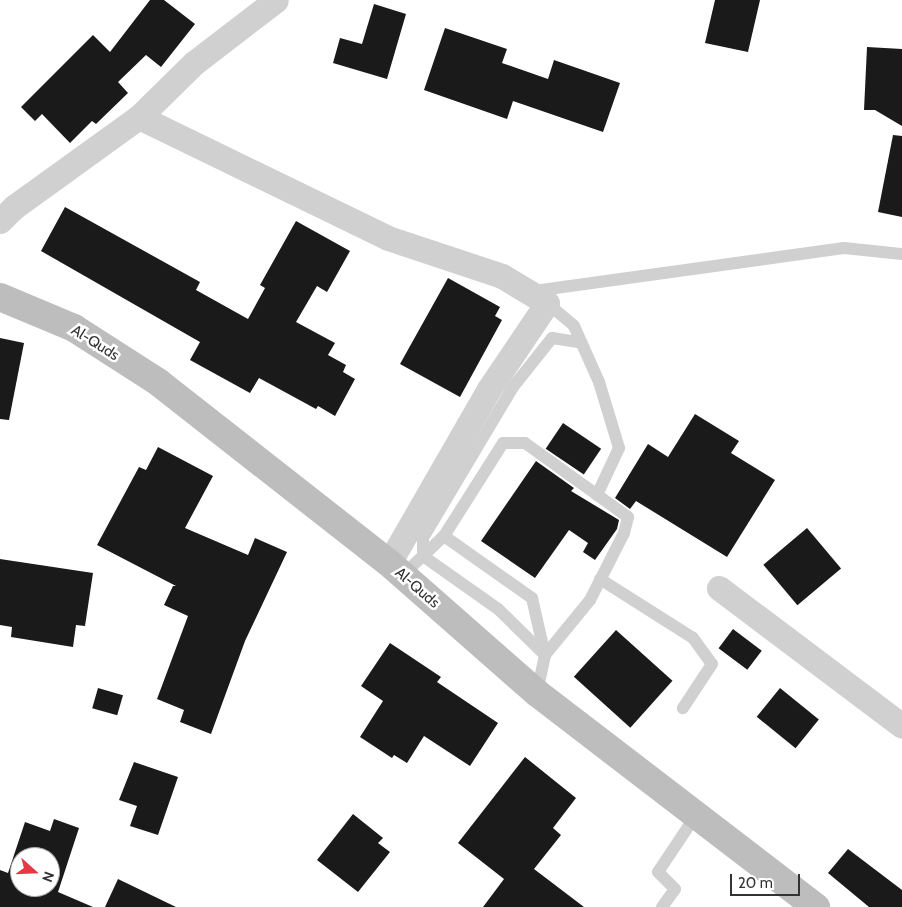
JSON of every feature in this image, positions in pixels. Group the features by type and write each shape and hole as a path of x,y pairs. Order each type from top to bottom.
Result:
{"street":[{"path":"0,221 14,206 139,117 194,63 276,0"},
{"path":"139,117 388,238 502,276 538,298 396,569"},
{"name":"Al-Quds","path":"0,297 74,328 158,382 396,569 537,693 816,907"},
{"path":"719,588 902,726"}],"lane":[{"path":"538,298 844,248 902,254"},
{"path":"538,298 574,326 599,382 619,448 597,495"},
{"path":"423,556 423,538 487,436 513,387 552,338 582,343"},
{"path":"487,436 502,443 524,443 628,517 624,533 590,600 545,655"},
{"path":"396,569 423,556 444,536 502,443"},
{"path":"444,536 532,598 545,655 537,693"},
{"path":"423,556 498,609 545,655"},
{"path":"600,579 692,638 712,664 683,708"},
{"path":"662,907 675,889 658,872 696,815"}],"building":[{"path":"150,0 164,0 195,24 161,67 146,55 118,82 128,93 96,124 92,121 70,143 42,114 35,121 21,107 93,35 110,52"},
{"path":"715,0 760,0 748,52 705,43"},
{"path":"374,4 406,14 387,79 333,63 340,38 362,44"},
{"path":"445,28 507,49 502,63 548,79 554,60 620,83 603,132 513,101 507,119 424,90"},
{"path":"867,47 902,49 902,126 875,110 864,110"},
{"path":"893,135 902,136 902,217 878,212"},
{"path":"65,207 200,282 196,290 248,319 265,288 260,285 296,221 350,251 327,292 317,286 296,322 335,343 328,355 346,365 343,372 355,379 335,416 318,406 316,409 259,378 250,393 190,360 200,342 41,251"},
{"path":"448,278 500,307 495,316 502,320 460,397 400,364"},
{"path":"0,338 24,343 9,420 0,419"},
{"path":"695,414 739,441 731,453 775,480 727,557 636,501 630,509 615,498 648,444 668,457"},
{"path":"563,423 601,449 584,474 546,449"},
{"path":"158,447 213,476 185,528 248,555 255,538 287,552 245,641 211,734 180,722 184,710 157,699 188,616 164,605 173,586 176,586 97,545 139,467 146,470"},
{"path":"536,461 574,488 571,491 619,520 617,529 595,560 583,552 588,543 569,530 535,578 481,541"},
{"path":"807,528 841,569 797,605 763,565"},
{"path":"0,559 93,573 85,626 76,625 73,647 11,637 12,627 0,625"},
{"path":"733,629 762,651 747,670 719,648"},
{"path":"616,630 672,681 630,728 574,677"},
{"path":"390,643 441,677 437,682 498,723 470,766 424,736 407,763 394,755 392,758 360,737 383,701 361,686"},
{"path":"98,688 123,695 117,715 92,708"},
{"path":"780,688 819,719 796,748 757,717"},
{"path":"525,757 576,798 553,828 561,835 534,869 584,907 483,907 504,879 458,843"},
{"path":"134,762 178,777 158,835 130,826 137,806 119,800"},
{"path":"353,814 383,838 378,843 390,852 358,892 317,860"},
{"path":"54,819 79,828 60,886 60,847 17,847 25,822 50,831"},
{"path":"848,849 902,890 902,907 869,907 828,873"},
{"path":"10,867 10,897 60,897 60,893 93,907 0,907 0,870 8,873"},
{"path":"118,879 176,907 105,907"}]}
